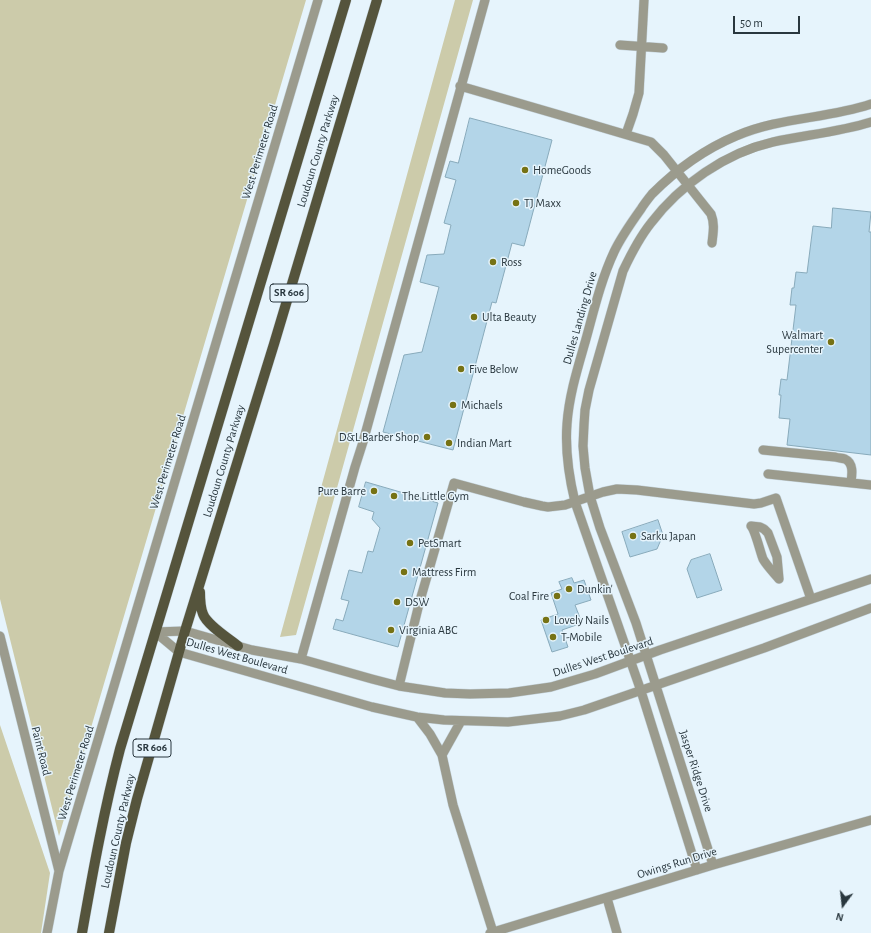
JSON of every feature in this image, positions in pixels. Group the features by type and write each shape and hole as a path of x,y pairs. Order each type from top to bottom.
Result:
{"main road":[{"name":"Loudoun County Parkway","path":"82,933 97,848 112,779 129,717 346,0"},
{"name":"Loudoun County Parkway","path":"109,933 126,843 185,631 274,344 377,0"},
{"path":"199,586 200,600 206,620 238,646"}],"street":[{"name":"West Perimeter Road","path":"47,933 59,871 318,0"},
{"path":"301,660 485,0"},
{"path":"626,134 639,93 644,0"},
{"path":"620,45 663,48"},
{"path":"460,86 651,142 658,148 711,214 714,220 712,243"},
{"name":"Dulles Landing Drive","path":"641,691 575,502 568,464 567,424 576,374 605,274 614,252 625,232 651,195 692,160 736,136 764,126 850,110 871,104"},
{"path":"656,685 636,623 600,528 590,496 583,446 585,410 589,390 623,270 640,238 661,210 687,184 713,167 743,151 772,142 844,129 871,122"},
{"path":"763,450 846,459 851,464 851,482"},
{"path":"768,474 871,485"},
{"path":"399,686 419,604 454,482 542,506 555,507 575,502 609,490 624,489 754,504 776,498 811,599"},
{"path":"753,526 764,529 768,533 777,557 779,579 764,560 753,526"},
{"name":"Dulles West Boulevard","path":"155,632 185,631 263,653 301,660 399,686 445,693 470,694 518,692 551,687 595,674 646,655 871,579"},
{"name":"Dulles West Boulevard","path":"155,632 179,652 365,705 417,717 461,721 508,722 560,716 584,710 764,648 871,608"},
{"name":"Paint Road","path":"0,636 59,871"},
{"name":"Jasper Ridge Drive","path":"656,685 713,865"},
{"path":"641,691 697,870"},
{"path":"417,717 430,734 442,756 453,805 492,932"},
{"path":"442,756 461,721"},
{"name":"Owings Run Drive","path":"492,932 713,865 871,820"},
{"path":"607,898 617,933"}],"green space":[{"path":"0,0 306,0 59,836 0,599"},
{"path":"455,0 473,0 296,635 280,637"},
{"path":"0,725 50,873 41,933 0,933"}],"building":[{"path":"470,118 552,140 524,246 512,243 496,303 492,302 453,450 383,432 404,355 422,352 439,287 420,282 427,255 444,254 451,225 444,223 456,180 445,177 450,161 458,163"},
{"name":"Walmart Supercenter","path":"833,208 871,212 869,232 871,232 871,455 787,445 790,419 779,418 781,379 787,380 796,305 790,305 796,272 807,273 813,226 831,228"},
{"path":"366,482 438,503 398,647 333,629 336,619 343,621 349,601 341,599 349,570 362,573 368,551 373,552 380,528 372,519 374,512 359,507"},
{"path":"658,520 663,535 657,549 630,557 622,532"},
{"path":"710,554 722,590 697,598 687,569 691,560"},
{"path":"572,578 574,583 584,580 591,600 575,605 582,623 562,630 568,647 552,652 541,620 558,614 551,593 562,589 559,582"}],"place":[{"name":"HomeGoods","path":"525,170"},
{"name":"TJ Maxx","path":"516,203"},
{"name":"Ross","path":"493,262"},
{"name":"Ulta Beauty","path":"474,317"},
{"name":"Walmart Supercenter","path":"831,342"},
{"name":"Five Below","path":"461,369"},
{"name":"Michaels","path":"453,405"},
{"name":"D&L Barber Shop","path":"427,437"},
{"name":"Indian Mart","path":"449,443"},
{"name":"Pure Barre","path":"374,491"},
{"name":"The Little Gym","path":"394,496"},
{"name":"Sarku Japan","path":"633,536"},
{"name":"PetSmart","path":"410,543"},
{"name":"Mattress Firm","path":"404,572"},
{"name":"Dunkin'","path":"569,589"},
{"name":"Coal Fire","path":"557,596"},
{"name":"DSW","path":"397,602"},
{"name":"Lovely Nails","path":"546,620"},
{"name":"Virginia ABC","path":"391,630"},
{"name":"T-Mobile","path":"553,637"}]}
